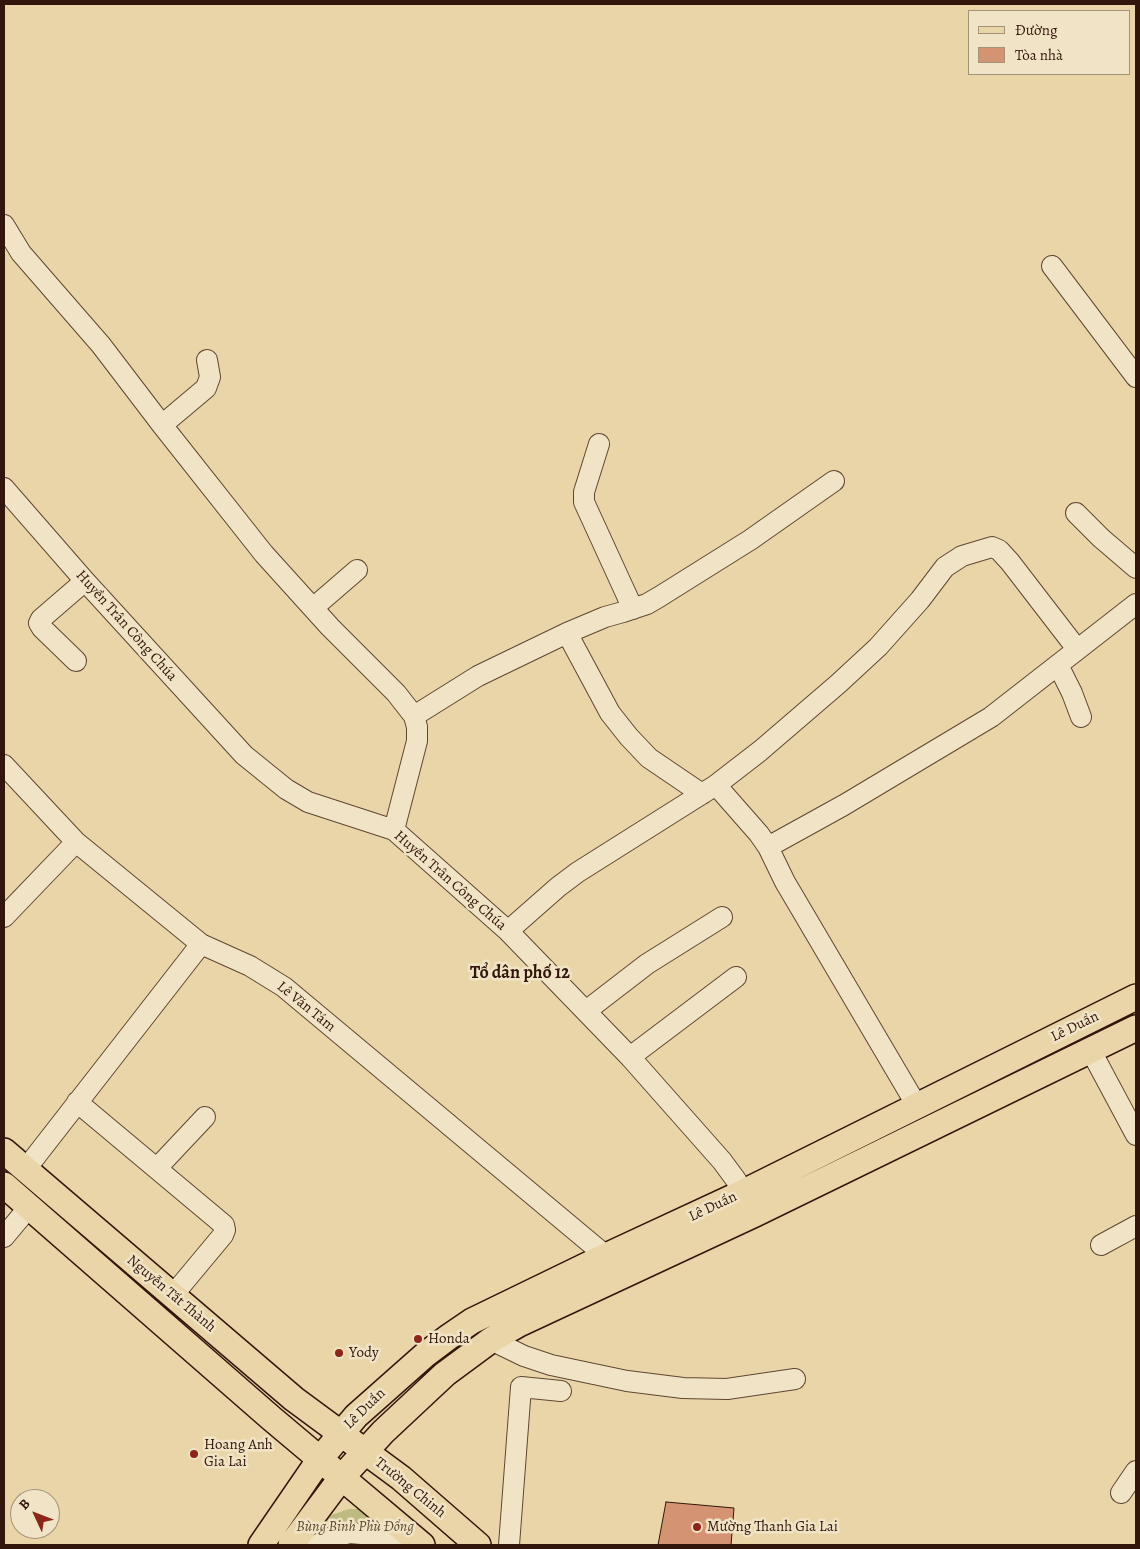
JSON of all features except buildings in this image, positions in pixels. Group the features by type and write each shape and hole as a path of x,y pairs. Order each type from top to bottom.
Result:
{"main road":[{"name":"Lê Duẩn","path":"261,1545 320,1459 340,1434 376,1397 450,1336 472,1321 744,1192 1136,997"},
{"name":"Lê Duẩn","path":"291,1545 342,1477 393,1422 445,1374 492,1340 519,1324 755,1214 1136,1028"},
{"name":"Nguyễn Tất Thành","path":"4,1151 294,1399 340,1434"},
{"name":"Nguyễn Tất Thành","path":"4,1185 320,1459"},
{"name":"Trường Chinh","path":"340,1434 401,1478 478,1545"},
{"path":"320,1459 422,1545"}],"street":[{"path":"4,225 21,252 102,345 162,425 264,554 313,608 396,693 414,716 417,727 417,741 394,830"},
{"path":"1052,266 1136,377"},
{"path":"162,425 206,388 210,378 207,360"},
{"path":"598,444 584,492 584,502 632,609"},
{"path":"414,716 478,676 568,633 660,597 750,540 834,481"},
{"name":"Huyền Trân Công Chúa","path":"4,488 85,581 244,755 286,790 308,802 394,830 508,931 630,1057 722,1160 744,1192 755,1214"},
{"path":"1076,513 1101,538 1136,568"},
{"path":"508,931 578,872 709,790 768,745 878,647 945,567 962,556 992,547 999,550 1077,649"},
{"path":"313,608 357,570"},
{"path":"76,661 42,628 39,622 85,581"},
{"path":"768,847 844,805 990,717 1136,604"},
{"path":"568,633 610,713 629,737 649,758 709,790 759,834 768,847 785,882 917,1106"},
{"path":"1058,665 1072,693 1080,717"},
{"name":"Lê Văn Tám","path":"4,765 76,842 201,944 250,966 284,987 606,1256"},
{"path":"4,917 76,842"},
{"path":"586,1011 647,964 722,917"},
{"path":"25,1170 201,944"},
{"path":"630,1057 736,977"},
{"path":"1091,1051 1136,1135"},
{"path":"77,1102 224,1225 225,1230 173,1295"},
{"path":"157,1168 205,1117"},
{"path":"4,1237 29,1207"},
{"path":"1101,1245 1136,1226"},
{"path":"492,1340 524,1356 550,1365 627,1381 683,1388 727,1390 795,1379"},
{"path":"509,1545 521,1387 561,1391"},
{"path":"1121,1493 1136,1471"},
{"path":"317,1545 329,1538 350,1533 372,1535 393,1545"}],"green space":[{"name":"Bùng Binh Phù Đổng","path":"349,1509 361,1509 417,1545 293,1545 325,1517"}],"place":[{"name":"Honda","path":"418,1339"},
{"name":"Yody","path":"339,1353"},
{"name":"Hoang Anh Gia Lai","path":"194,1454"},
{"name":"Mường Thanh Gia Lai","path":"697,1527"}],"district":[{"name":"Tổ dân phố 12","path":"520,974"}]}
